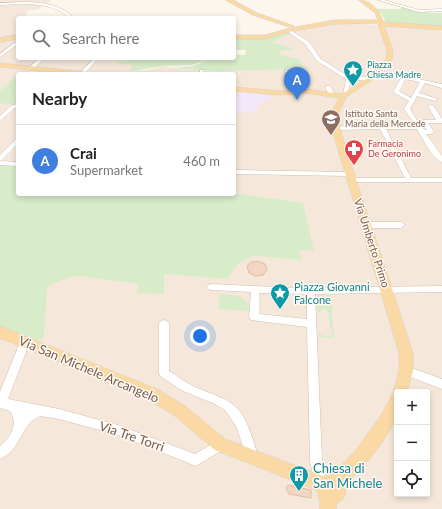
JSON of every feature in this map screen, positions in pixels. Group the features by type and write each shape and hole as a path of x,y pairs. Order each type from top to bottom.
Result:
{"main road":[{"path":"230,0 255,14 278,22 289,30"},
{"path":"363,1 372,0"},
{"path":"237,89 341,97 367,81 388,61 390,50 377,12 363,1"},
{"path":"236,37 258,37 330,23 381,23 442,28"},
{"path":"0,40 16,37"},
{"path":"0,65 66,72"},
{"path":"290,93 306,91 341,97"},
{"name":"Via Umberto Primo","path":"341,97 334,115 336,128 406,353 406,372 401,389"},
{"name":"Via San Michele Arcangelo","path":"0,332 71,360 166,402 180,411 220,445 252,457 327,491"},
{"path":"327,491 346,474 382,428 394,406"}],"street":[{"path":"380,0 419,11 442,10"},
{"path":"0,4 8,2 29,2 62,9 70,16"},
{"path":"289,30 307,43 317,58 348,77 367,81"},
{"path":"0,56 16,44"},
{"path":"31,68 41,60"},
{"path":"85,72 95,60"},
{"path":"287,71 290,80 290,93"},
{"path":"378,71 442,86"},
{"path":"328,87 341,97 348,77"},
{"path":"404,77 396,92 412,101"},
{"path":"423,82 407,109 442,160"},
{"path":"416,94 435,99"},
{"path":"0,119 16,106"},
{"path":"431,106 441,121"},
{"path":"416,122 441,121"},
{"path":"336,128 382,128 431,132 424,122"},
{"path":"382,128 409,180"},
{"path":"0,159 16,142"},
{"path":"0,163 16,164"},
{"path":"236,172 409,180 442,180"},
{"path":"366,225 401,225"},
{"path":"211,287 255,290 311,291 442,289"},
{"path":"255,290 254,317 311,325"},
{"path":"311,291 316,461 327,491"},
{"path":"164,324 164,373 187,388 217,400 230,408 234,412 242,427 252,457"},
{"path":"3,404 25,342"},
{"path":"406,372 442,384"},
{"path":"3,404 39,410"},
{"path":"3,404 17,411 19,416 19,430"},
{"path":"0,453 11,444 28,417 39,410"},
{"name":"Via Tre Torri","path":"39,410 118,430 196,460 220,445"}],"shaded area":[{"path":"0,0 52,0 37,10 28,10 26,16 16,16 16,60 126,60 124,62 118,63 134,65 129,72 149,70 163,66 176,69 217,71 308,69 302,65 300,59 279,54 282,50 291,51 273,43 284,36 293,34 293,31 327,24 345,23 436,28 442,32 442,509 0,509"},
{"path":"240,92 273,97 263,101 256,111 236,114 236,101"}],"green space":[{"path":"403,7 419,12 442,13 442,27 386,23 382,14 376,9 399,9"},
{"path":"288,32 293,34 284,36 273,43 293,48 291,51 282,50 279,54 300,59 302,65 310,69 217,71 169,68 200,64 205,60 236,60 236,55 245,55 246,50 236,50 236,38 250,39"},
{"path":"126,60 203,60 191,65 163,66 128,72 133,65 118,64 119,61 124,62"},
{"path":"16,76 16,105 0,103 0,91"},
{"path":"0,166 16,166 16,196 236,196 236,194 240,194 303,203 314,251 300,250 301,260 253,256 238,264 227,279 164,274 164,294 136,293 139,284 80,276 67,278 54,283 47,288 44,336 41,341 33,340 0,328"},
{"path":"220,294 239,296 248,305 250,311 218,309"},
{"path":"318,295 331,295 334,338 318,337 318,333 324,336 329,336 332,334 328,311 324,308 321,309 320,313 317,313 316,297"}],"building":[{"path":"258,261 265,264 267,270 263,275 256,276 249,273 247,266 251,262"},
{"name":"Chiesa di San Michele","path":"288,485 311,490 311,498 289,494 286,488"}],"place":[{"name":"Piazza Chiesa Madre","path":"353,87"},
{"name":"Crai","path":"297,100"},
{"name":"Istituto Santa Maria della Mercede","path":"331,136"},
{"name":"Farmacia De Geronimo","path":"354,166"},
{"name":"Piazza Giovanni Falcone","path":"280,310"},
{"name":"Chiesa di San Michele","path":"299,492"}]}
